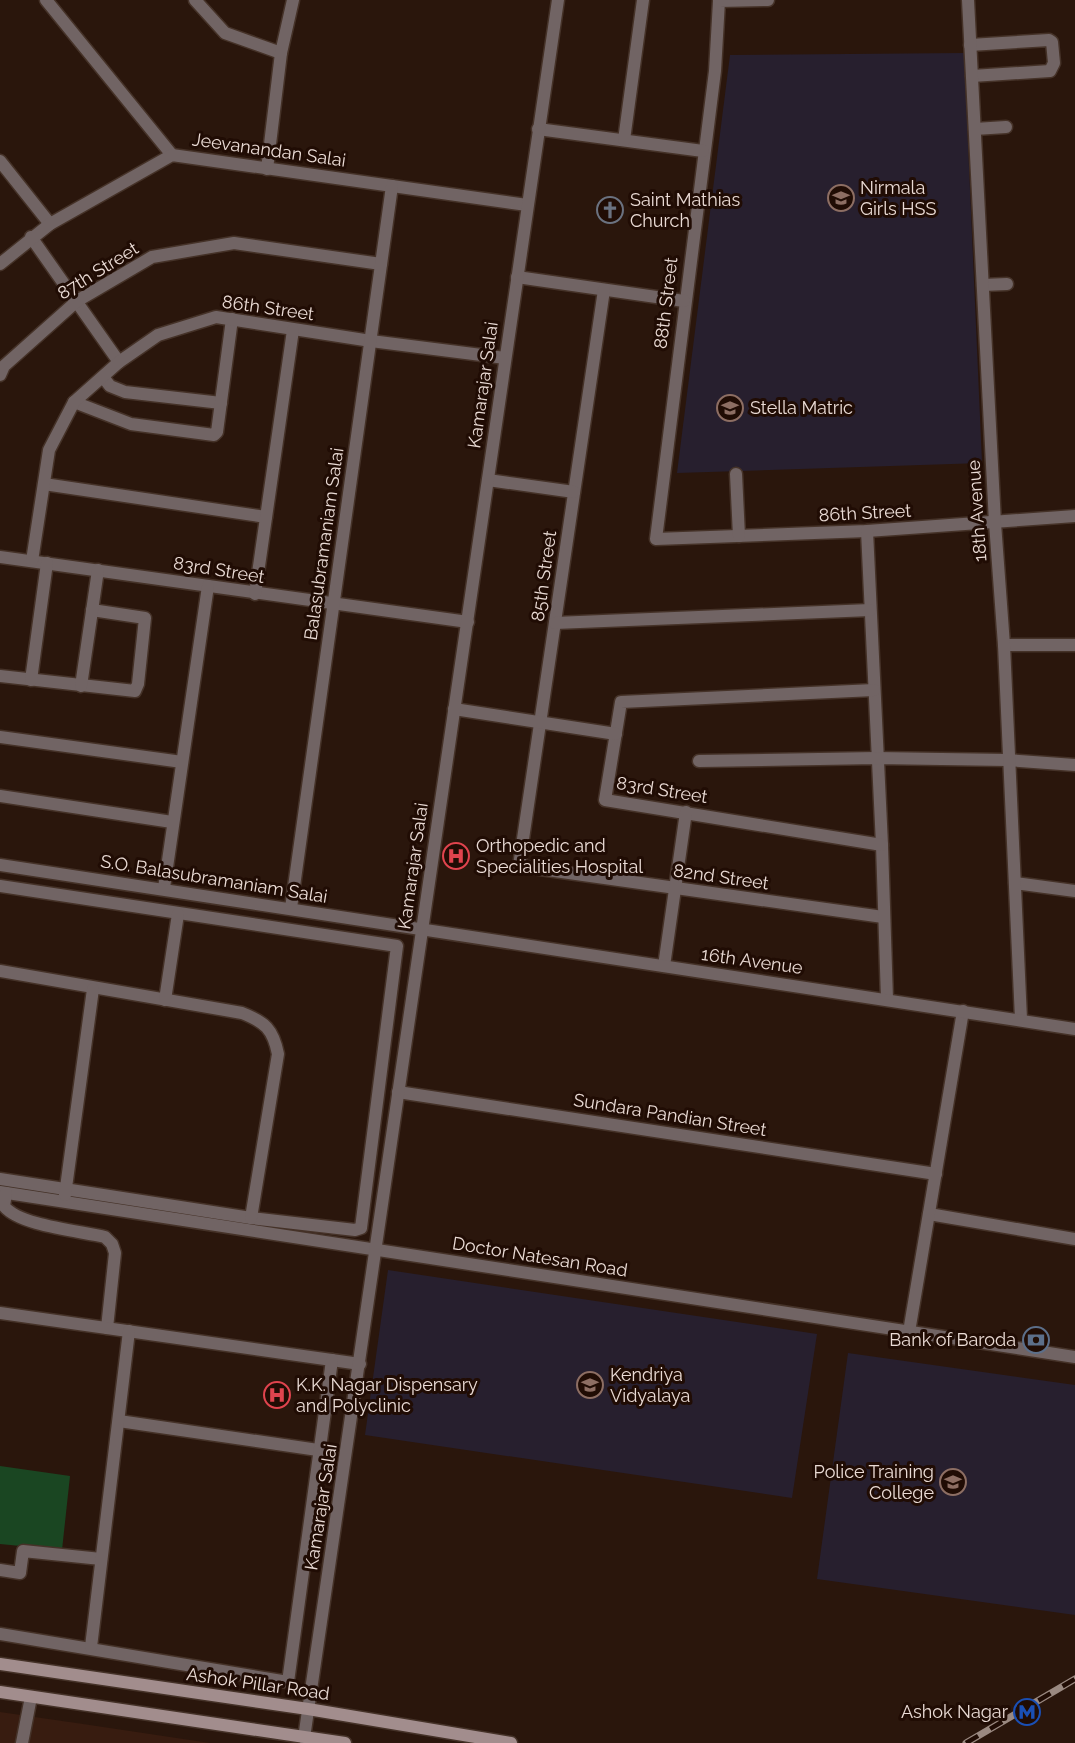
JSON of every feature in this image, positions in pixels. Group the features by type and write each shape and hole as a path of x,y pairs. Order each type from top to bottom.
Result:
{"main road":[{"name":"Ashok Pillar Road","path":"0,1664 308,1709 511,1743"},
{"path":"0,1692 345,1743"}],"street":[{"path":"46,0 172,154"},
{"path":"195,0 225,33 281,53"},
{"path":"267,169 281,53 293,0"},
{"name":"Kamarajar Salai","path":"304,1738 558,0"},
{"path":"624,140 643,0"},
{"path":"719,1 768,0"},
{"name":"18th Avenue","path":"968,0 995,523 1004,645 1007,760 1021,1019"},
{"name":"88th Street","path":"656,539 684,301 715,71 719,1"},
{"path":"970,45 1049,40 1052,42 1054,63 1050,71 972,76"},
{"path":"975,129 1006,127"},
{"path":"538,129 703,151"},
{"name":"Jeevanandan Salai","path":"0,264 50,224 172,154 527,205"},
{"path":"0,161 50,224"},
{"name":"Balasubramaniam Salai","path":"291,908 392,186"},
{"path":"31,237 119,362"},
{"name":"87th Street","path":"0,375 4,366 77,301 152,257 234,243 381,264"},
{"path":"517,277 684,301"},
{"path":"983,285 1006,284"},
{"name":"85th Street","path":"519,866 604,290"},
{"name":"86th Street","path":"32,561 49,450 74,402 119,362 158,334 216,317 370,341 505,357"},
{"path":"74,402 131,424 209,437 217,432 232,319"},
{"path":"255,594 293,330"},
{"path":"103,377 110,386 125,392 221,403"},
{"path":"736,474 739,536"},
{"path":"488,480 574,492"},
{"path":"44,484 266,517"},
{"name":"86th Street","path":"656,539 867,531 1075,516"},
{"path":"867,531 876,758 882,844 882,917 886,999"},
{"name":"83rd Street","path":"0,556 255,594 468,622"},
{"path":"31,680 47,563"},
{"path":"81,686 98,570"},
{"path":"164,888 208,586"},
{"path":"0,676 131,692 138,684 145,618 93,610"},
{"path":"555,623 870,610"},
{"path":"1004,645 1075,645"},
{"name":"83rd Street","path":"874,690 621,702 605,800 882,844"},
{"path":"454,709 616,734"},
{"path":"0,737 182,762"},
{"path":"699,761 876,758 1007,760 1075,765"},
{"path":"0,796 172,822"},
{"path":"664,966 686,812"},
{"name":"S.O. Balasubramaniam Salai","path":"0,865 164,888 423,930"},
{"name":"82nd Street","path":"519,866 882,917"},
{"path":"1014,883 1075,891"},
{"path":"0,886 397,946 361,1228 355,1230 65,1195 0,1179"},
{"path":"165,1000 178,914"},
{"name":"16th Avenue","path":"423,930 1075,1029"},
{"path":"0,971 242,1013 264,1023 275,1040 278,1054 251,1218"},
{"path":"65,1195 93,988"},
{"path":"909,1332 963,1011"},
{"name":"Sundara Pandian Street","path":"398,1092 936,1174"},
{"path":"3,1192 4,1206 17,1216 105,1237 112,1244 115,1253 107,1328"},
{"name":"Doctor Natesan Road","path":"3,1192 65,1195 375,1250 1075,1357"},
{"path":"929,1214 1075,1239"},
{"path":"0,1313 360,1364"},
{"path":"91,1647 129,1331"},
{"path":"0,1634 91,1647 288,1682 332,1360"},
{"path":"119,1421 318,1450"},
{"path":"0,1570 20,1573 23,1551 101,1559"},
{"path":"22,1743 31,1697"}],"shaded area":[{"name":"Nirmala Girls HSS","path":"964,53 982,463 677,473 730,55"},
{"name":"Kendriya Vidyalaya","path":"388,1270 817,1334 792,1498 365,1435"},
{"name":"Police Training College","path":"848,1353 1075,1385 1075,1615 817,1579"},
{"path":"0,1712 83,1724 210,1743 0,1743"}],"green space":[{"path":"0,1466 70,1476 62,1550 0,1544"}],"railway":[{"path":"966,1743 1075,1679"}],"place":[{"name":"Nirmala Girls HSS","path":"841,198"},
{"name":"Saint Mathias Church","path":"610,210"},
{"name":"Stella Matric","path":"730,408"},
{"name":"Orthopedic and Specialities Hospital","path":"456,856"},
{"name":"Bank of Baroda","path":"1036,1340"},
{"name":"Kendriya Vidyalaya","path":"590,1385"},
{"name":"K.K. Nagar Dispensary and Polyclinic","path":"277,1395"},
{"name":"Police Training College","path":"953,1482"},
{"name":"Ashok Nagar","path":"1027,1712"}]}
